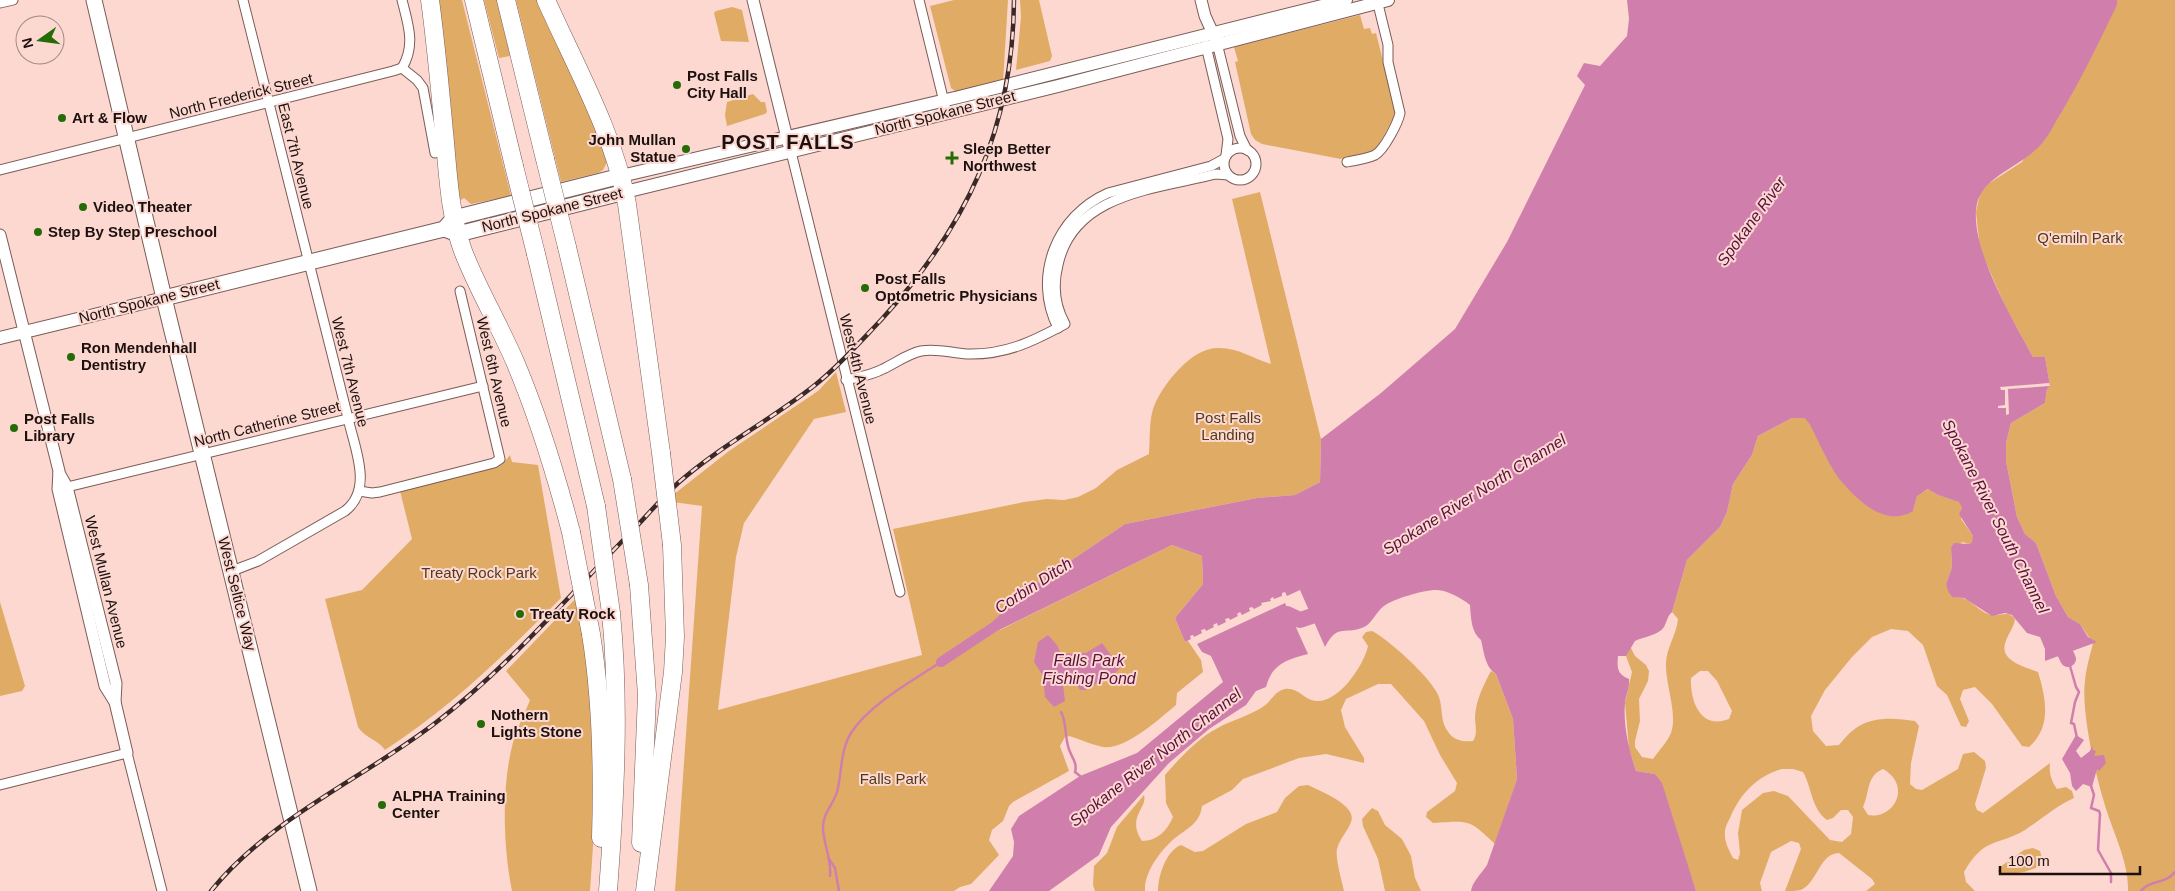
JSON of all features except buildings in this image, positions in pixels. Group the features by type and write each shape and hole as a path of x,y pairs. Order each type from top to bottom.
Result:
{"highway":[{"path":"430,0 439,71 452,227 494,315 531,400 555,472 571,532 591,634 596,668 602,762 598,891"},
{"path":"474,0 596,506 611,613 617,709 615,801 608,891"},
{"path":"506,0 622,479 639,585 647,695 642,832 637,891"},
{"path":"546,0 612,146 623,184 672,545 676,637 646,891"}],"main road":[{"name":"West Seltice Way","path":"94,0 164,298 309,891"},
{"name":"North Spokane Street","path":"1210,40 1346,0"},
{"name":"North Spokane Street","path":"623,184 791,152 945,107 1210,40 1381,1"},
{"name":"North Spokane Street","path":"0,338 623,184 787,136 945,107"}],"street":[{"path":"0,3 13,0"},
{"name":"East 7th Avenue","path":"243,0 308,261"},
{"path":"402,0 411,45 408,57 402,68 423,88 435,153"},
{"path":"753,0 791,152"},
{"path":"919,0 945,107"},
{"path":"1201,0 1227,134 1228,143 1224,168 1228,175"},
{"path":"1347,162 1372,156 1379,152 1399,117 1399,106 1388,62 1388,48 1381,1"},
{"path":"1061,326 1055,283 1058,261 1069,237 1087,216 1105,204 1125,197 1216,174 1228,175 1240,180 1252,174 1255,162 1253,155 1240,136 1210,40"},
{"name":"North Frederick Street","path":"0,170 268,104 393,72 402,68"},
{"path":"1061,326 1048,301 1048,274 1055,245 1064,228 1075,216 1108,193 1212,166 1234,149 1248,150"},
{"name":"West 4th Avenue","path":"791,152 900,592"},
{"name":"West Mullan Avenue","path":"0,235 63,488 105,686 115,702 162,891"},
{"name":"West 7th Avenue","path":"308,261 360,471 359,491"},
{"name":"West 6th Avenue","path":"359,491 368,493 380,492 494,463 500,459 460,291"},
{"path":"846,380 878,372 917,352 935,350 964,354 1001,352 1031,343 1061,326"},
{"name":"North Catherine Street","path":"63,488 483,386"},
{"path":"232,572 258,562 345,511 356,501 359,491"},
{"path":"0,784 127,753"}],"green space":[{"path":"435,0 462,0 511,196 471,204 464,198 461,200 458,195 451,106"},
{"path":"484,0 497,0 510,56 499,58"},
{"path":"516,0 541,0 611,163 607,162 603,170 598,173 561,182"},
{"path":"954,0 1008,0 1003,82 961,91 955,91 951,88 930,6"},
{"path":"1020,0 1039,0 1052,56 1050,61 1016,70 1021,17"},
{"name":"Q'emiln Park","path":"2117,0 2175,0 2175,891 2128,891 2126,869 2100,790 2087,724 2084,693 2087,667 2093,643 2080,624 2068,617 2056,596 2036,543 2025,534 2017,517 2006,461 2006,443 2011,423 2045,403 2047,389 2050,386 2045,357 2033,357 2006,308 1980,249 1976,212 1980,194 1988,184 2022,162 2117,5"},
{"path":"732,7 742,10 749,42 721,41 714,13"},
{"path":"1360,15 1364,29 1370,28 1372,34 1376,33 1395,109 1395,116 1377,147 1372,151 1341,159 1262,144 1255,140 1251,134 1235,62 1238,61 1234,47"},
{"path":"753,94 761,102 765,102 767,112 727,126 725,115 727,102"},
{"name":"Falls Park","path":"1260,192 1321,439 1320,482 1295,495 1257,498 1125,524 1029,589 994,621 1000,630 1172,545 1202,556 1203,584 1175,618 1185,642 1188,641 1201,660 1203,672 1177,693 1176,705 1132,739 1112,747 1103,747 1069,736 1065,737 1060,746 1069,771 1009,806 1003,821 992,830 989,840 999,855 971,884 954,891 675,891 702,506 673,502 673,495 729,451 818,391 836,372 846,412 814,419 744,523 736,557 718,710 922,655 893,529 1024,502 1047,499 1064,500 1078,497 1096,488 1117,470 1149,454 1151,420 1157,400 1178,370 1197,354 1207,350 1224,348 1238,351 1271,364 1232,199"},
{"path":"1792,418 1804,418 1913,511 1917,495 1929,489 1938,495 1960,502 1962,508 1961,519 1973,536 1973,542 1968,544 1963,542 1951,548 1952,567 1946,584 1952,597 1965,599 1989,614 2007,614 2015,619 2004,650 2010,659 2038,672 2045,702 2045,712 2041,731 2036,739 2029,747 2022,746 1992,704 1975,687 1963,690 1960,699 1969,721 1966,727 1961,726 1947,695 1937,686 1923,645 1908,631 1891,629 1872,637 1852,657 1825,690 1811,716 1813,731 1826,746 1839,745 1854,730 1870,721 1892,719 1915,721 1919,726 1911,763 1910,784 1916,789 1922,790 1958,769 1963,754 1974,752 1985,761 1986,768 1975,804 1977,810 1983,813 2050,763 2051,776 2057,789 2066,787 2072,791 2074,798 2025,830 1985,847 1978,853 1964,872 1966,882 1975,891 1866,891 1875,884 1872,879 1839,853 1827,858 1807,886 1801,890 1785,891 1801,849 1799,843 1791,841 1771,852 1760,883 1762,891 1696,891 1655,774 1636,771 1629,749 1625,703 1632,672 1626,656 1630,646 1635,656 1646,665 1649,671 1648,681 1639,699 1640,721 1635,747 1642,757 1653,759 1672,730 1673,712 1666,672 1666,658 1676,630 1678,619 1672,612 1687,560 1720,527 1727,512 1733,484 1752,455 1758,436","holes":["1700,671 1708,671 1717,681 1732,711 1729,719 1711,721 1699,712 1693,696 1691,678","1782,769 1793,769 1803,772 1815,804 1827,820 1833,818 1841,810 1848,810 1853,817 1851,834 1842,842 1830,840 1788,796 1774,791 1763,793 1742,810 1738,833 1740,853 1738,860 1733,858 1727,846 1725,830 1734,809 1750,787 1773,772","1883,769 1892,776 1897,784 1898,792 1892,807 1877,815 1868,815 1863,807 1871,780"]},
{"name":"Treaty Rock Park","path":"510,455 512,462 538,465 561,598 456,698 385,750 358,727 325,599 362,590 412,539 400,491 495,467"},
{"path":"579,595 593,720 595,816 590,891 512,891 505,835 505,795 514,739 530,700 506,671"},
{"path":"0,602 25,686 22,691 0,696"},
{"path":"1372,631 1398,650 1429,681 1439,697 1446,729 1454,738 1473,741 1475,738 1475,717 1478,699 1491,671 1496,674 1513,719 1517,779 1495,844 1473,825 1461,822 1433,823 1426,817 1427,812 1455,791 1457,783 1440,755 1424,721 1391,684 1378,684 1346,699 1341,710 1345,727 1364,758 1364,763 1326,754 1299,758 1243,779 1232,790 1202,806 1196,821 1164,849 1150,869 1145,884 1145,891 1095,891 1093,885 1094,866 1107,853 1117,827 1144,795 1136,826 1142,841 1157,837 1168,827 1173,817 1166,803 1165,775 1189,750 1209,733 1264,706 1282,690 1294,690 1316,701 1325,700 1333,696 1342,689 1356,672 1366,654 1368,646 1362,637 1366,632"},
{"path":"1308,785 1336,799 1349,810 1352,816 1350,825 1337,849 1344,891 1158,891 1159,878 1164,865 1167,858 1176,848 1181,845 1195,852 1203,851 1246,824 1277,812 1285,798 1299,786"},
{"path":"1372,808 1378,811 1385,825 1402,839 1411,856 1415,878 1421,891 1385,891 1378,859 1363,826 1362,819"},
{"path":"2033,848 2040,851 2042,859 2039,867 2024,872 2001,875 1998,871 2000,867 2024,850"}],"water":[{"name":"Spokane River","path":"1627,0 2117,0 2117,5 2090,60 2048,135 2028,156 1988,185 1982,192 1976,208 1977,229 1982,252 1991,276 2033,357 2045,357 2050,386 2047,389 2045,403 2011,423 2006,443 2006,461 2017,517 2025,534 2036,543 2056,596 2068,617 2080,624 2088,637 2097,642 2045,661 2045,649 2040,637 2027,633 2012,615 2005,613 1992,616 1964,598 1952,597 1946,584 1952,567 1951,548 1954,543 1969,544 1972,542 1973,536 1959,514 1962,508 1959,502 1938,495 1928,489 1917,496 1913,511 1903,515 1893,516 1873,510 1856,497 1837,475 1809,423 1804,418 1792,418 1758,436 1752,455 1733,484 1727,512 1720,527 1687,560 1672,612 1662,630 1635,641 1626,656 1618,656 1620,673 1629,679 1625,703 1625,720 1629,746 1636,771 1655,774 1662,783 1696,891 1471,891 1475,881 1487,865 1517,779 1513,719 1496,674 1487,663 1481,640 1473,629 1470,605 1458,597 1445,591 1435,590 1401,598 1384,606 1366,626 1334,634 1325,647 1300,590 1287,596 1285,592 1282,593 1282,596 1274,599 1273,597 1270,599 1271,601 1261,603 1262,605 1254,609 1252,607 1249,608 1250,611 1242,615 1240,612 1237,614 1238,616 1230,620 1229,618 1225,619 1226,622 1218,626 1217,623 1206,631 1205,629 1201,630 1202,633 1194,637 1193,635 1190,636 1191,639 1185,642 1175,618 1203,584 1202,556 1172,545 999,630 993,621 1029,589 1125,524 1257,498 1295,495 1320,482 1321,439 1381,393 1455,329 1507,242 1585,85 1577,76 1584,63 1600,66 1627,36 1629,19"},
{"path":"1285,603 1308,654 1281,664 1272,673 1266,687 1256,691 1246,705 1209,729 1169,763 1111,827 1099,855 1049,891 989,891 1013,856 1014,842 1011,829 1019,816 1080,776 1137,753 1223,682 1211,656 1202,652 1197,644"},
{"name":"Falls Park Fishing Pond","path":"1048,635 1057,645 1061,654 1086,653 1102,643 1111,655 1123,659 1124,664 1114,674 1085,690 1080,690 1075,681 1065,682 1063,685 1065,701 1054,707 1045,697 1043,676 1034,662 1038,642"},
{"path":"2076,735 2084,740 2076,751 2081,758 2090,751 2092,746 2093,750 2096,751 2094,756 2104,755 2106,763 2099,771 2097,769 2092,787 2083,784 2076,791 2072,786 2070,773 2062,759"}],"pier":[{"path":"2049,383 2050,386 2008,389 2009,414 2006,415 2006,408 1998,408 1998,406 2005,405 2005,390 2001,390 2000,387"}],"waterway":[{"name":"Spokane River North Channel","path":"1273,624 1276,619 1287,614 1300,620 1312,616 1327,602"},
{"name":"Corbin Ditch","path":"941,662 1006,619"},
{"name":"Spokane River South Channel","path":"2057,635 2068,659"},
{"name":"Spokane River South Channel","path":"2068,659 2079,692 2071,723 2074,724 2077,738"},
{"name":"Corbin Ditch","path":"830,876 830,864 823,833 823,822 837,792 847,740 859,722 869,712 905,685 941,662"},
{"path":"1061,712 1064,719 1068,746 1076,768 1075,772 1080,776"},
{"name":"Spokane River South Channel","path":"2091,786 2094,795 2091,808 2099,811 2100,814 2098,850 2111,873 2111,882"},
{"path":"829,859 835,868 839,891"},
{"path":"2141,891 2149,885 2166,879 2175,872"}],"railway":[{"path":"211,891 234,865 260,842 317,801 434,724 488,679 538,630 678,483 711,457 781,410 824,378 881,320 911,285 938,248 961,211 979,173 994,133 1005,91 1012,47 1014,0"}],"place":[{"name":"Post Falls City Hall","path":"677,85"},
{"name":"Art & Flow","path":"62,118"},
{"name":"John Mullan Statue","path":"686,149"},
{"name":"Sleep Better Northwest","path":"952,158"},
{"name":"Video Theater","path":"83,207"},
{"name":"Step By Step Preschool","path":"38,232"},
{"name":"Post Falls Optometric Physicians","path":"865,288"},
{"name":"Ron Mendenhall Dentistry","path":"71,357"},
{"name":"Post Falls Library","path":"14,428"},
{"name":"Treaty Rock","path":"520,614"},
{"name":"Nothern Lights Stone","path":"481,724"},
{"name":"ALPHA Training Center","path":"382,805"}],"district":[{"name":"POST FALLS","path":"788,142"}],"park label":[{"name":"Post Falls Landing","path":"1228,426"}]}
